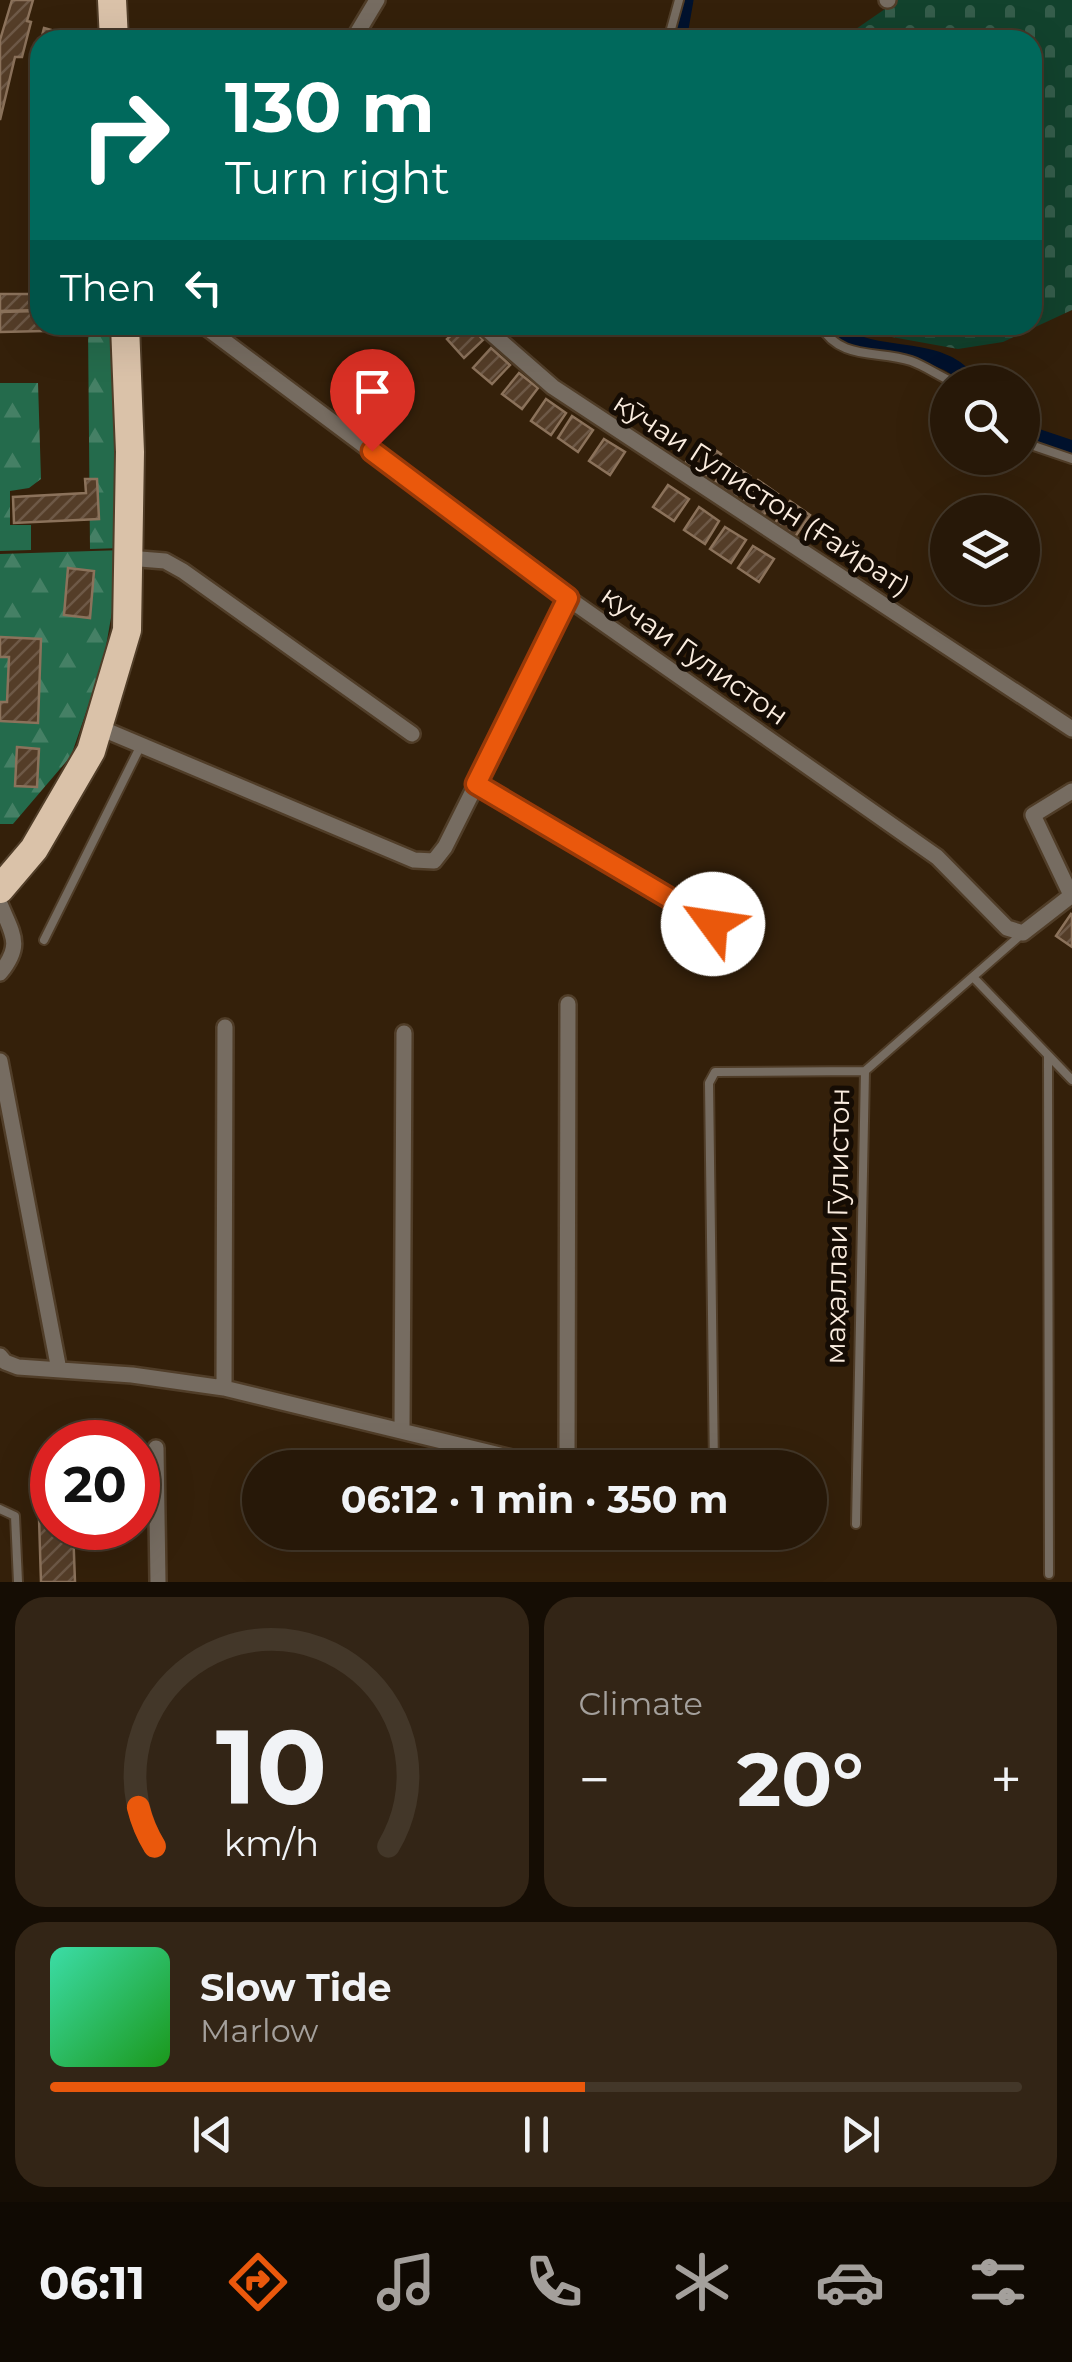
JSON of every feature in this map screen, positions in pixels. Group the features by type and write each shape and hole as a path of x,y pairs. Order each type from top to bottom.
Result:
{"highway":[{"path":"112,0 114,30"},
{"path":"0,888 34,849 91,751 127,630 130,452 125,335"}],"street":[{"path":"359,30 376,0"},
{"name":"кучаи Гулистон","path":"215,335 568,598 938,856 1015,931"},
{"name":"кӯчаи Гулистон (Ғайрат)","path":"493,335 553,387 1072,729"},
{"path":"128,558 165,561 183,570 412,734"},
{"path":"98,727 414,860 434,861 445,848 568,598"},
{"name":"маҳаллаи Гулистон","path":"1015,931 1071,895 1034,815 1072,791"},
{"path":"0,904 16,947 13,958 0,973"},
{"path":"566,1450 568,1004"},
{"path":"224,1388 225,1027"},
{"path":"402,1430 404,1033"},
{"path":"0,1061 60,1370"},
{"path":"0,1356 18,1367 132,1375 224,1388 483,1450"},
{"path":"158,1550 158,1582"}],"lane":[{"path":"671,30 679,0"},
{"path":"825,335 840,348 909,360 930,370"},
{"path":"1040,448 1072,459"},
{"path":"44,940 141,745"},
{"path":"476,784 713,924"},
{"name":"маҳаллаи Гулистон","path":"856,1524 866,1071 973,978 1015,931"},
{"path":"973,978 1072,1080"},
{"path":"1048,1056 1049,1574"},
{"path":"714,1450 711,1076 715,1072 866,1071"},
{"path":"0,1509 14,1516 18,1582"}],"green space":[{"path":"898,0 1072,0 1072,310 1042,324 1042,30 854,30"},
{"path":"88,335 116,335 122,548 90,549"},
{"path":"881,335 1018,335 1003,342 958,349"},
{"path":"0,383 38,383 41,479 29,488 10,491 10,525 31,525 31,550 0,551"},
{"path":"123,550 103,663 71,756 13,824 0,824 0,554"}],"building":[{"path":"12,0 33,0 27,21 31,22 22,57 15,57 0,120 0,40"},
{"path":"0,294 30,294 30,310 0,311"},
{"path":"30,311 30,331 0,332 0,312"},
{"path":"452,335 479,335 483,340 464,358 447,339"},
{"path":"491,348 510,365 492,384 473,368"},
{"path":"519,373 538,388 522,409 502,394"},
{"path":"546,399 566,413 551,435 531,421"},
{"path":"572,416 593,430 578,452 558,438"},
{"path":"604,439 625,452 610,475 589,461"},
{"path":"701,440 721,454 706,476 686,462"},
{"path":"729,462 750,476 735,498 714,484"},
{"path":"85,479 97,479 99,519 14,523 13,497 86,493"},
{"path":"758,480 778,494 763,516 743,502"},
{"path":"668,485 689,499 674,521 653,507"},
{"path":"790,501 810,515 795,537 775,523"},
{"path":"699,507 719,521 705,544 684,530"},
{"path":"725,527 746,540 731,563 710,549"},
{"path":"753,546 774,559 759,582 738,568"},
{"path":"68,568 94,571 90,618 64,615"},
{"path":"0,637 41,639 38,723 0,721 0,702 7,702 9,657 0,657"},
{"path":"17,747 39,749 37,787 15,786"},
{"path":"1072,915 1072,947 1056,936"},
{"path":"40,1550 74,1550 75,1582 41,1582"}],"waterway":[{"path":"681,30 686,0"},
{"path":"844,335 863,345 939,359 950,365"},
{"path":"1040,437 1072,448"}],"route":[{"path":"372,451 568,598 476,784 713,924"}]}
